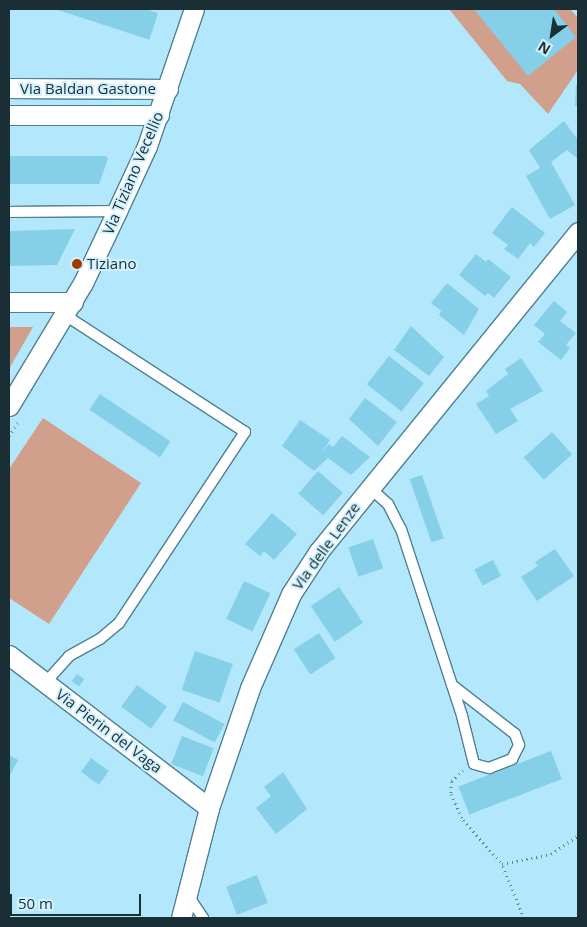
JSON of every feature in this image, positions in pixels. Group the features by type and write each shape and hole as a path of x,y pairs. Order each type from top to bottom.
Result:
{"street":[{"name":"Via Tiziano Vecellio","path":"9,406 69,309 117,211 159,114 194,9"},
{"name":"Via Baldan Gastone","path":"9,88 168,89"},
{"name":"Via Baldan Gastone","path":"9,115 159,114"},
{"name":"Via delle Lenze","path":"181,918 209,808 256,669 280,615 307,568 578,232"},
{"path":"9,302 69,309"},
{"name":"Via Pierin del Vaga","path":"9,655 209,808"}],"lane":[{"path":"9,212 117,211"},
{"path":"45,683 69,656 100,639 119,623 245,432 69,309"},
{"path":"370,488 388,504 401,529 452,685 474,764 488,768 508,762 518,751 518,740 494,717 452,685"},
{"path":"188,894 202,918"}],"path":[{"path":"474,764 450,782 450,794 463,820 502,864 524,918"},
{"path":"502,864 551,854 578,836"}],"shaded area":[{"path":"449,9 570,9 578,18 578,70 548,114 520,84 507,81"},
{"path":"9,327 33,327 9,369"},
{"path":"43,418 141,483 49,624 9,598 9,469"}],"building":[{"path":"55,9 146,9 158,13 149,40"},
{"path":"474,9 554,9 576,37 528,76"},
{"path":"576,85 578,85 578,106 575,106"},
{"path":"564,121 578,140 578,159 567,150 551,162 575,205 550,219 526,176 540,168 529,150"},
{"path":"9,156 106,156 108,159 99,184 9,184"},
{"path":"512,207 545,233 534,247 530,243 518,259 504,249 508,245 492,233"},
{"path":"75,229 57,265 9,266 9,231"},
{"path":"476,254 486,262 488,259 511,277 494,298 488,293 485,296 459,275"},
{"path":"447,283 479,309 464,335 439,315 441,311 431,303"},
{"path":"554,301 567,312 560,321 576,333 566,345 570,348 561,360 538,342 545,334 534,325"},
{"path":"411,326 444,357 429,376 394,350"},
{"path":"389,356 424,383 402,411 367,384"},
{"path":"521,358 543,391 510,409 518,421 496,434 476,404 489,396 486,391 508,374 505,369"},
{"path":"100,394 170,442 160,457 89,410"},
{"path":"365,398 397,422 378,446 349,419"},
{"path":"300,420 330,440 322,453 329,444 333,447 342,436 370,457 351,475 328,458 314,471 282,446"},
{"path":"552,432 572,454 544,480 524,457"},
{"path":"318,471 343,493 323,515 298,494"},
{"path":"422,475 444,538 432,543 410,479"},
{"path":"272,513 297,534 274,560 264,551 260,556 245,544"},
{"path":"373,539 383,568 359,577 348,547"},
{"path":"555,549 574,576 537,601 521,577 538,566 535,562"},
{"path":"493,560 501,576 482,586 474,570"},
{"path":"244,581 270,593 253,631 226,619"},
{"path":"339,587 363,623 335,642 311,606"},
{"path":"319,633 335,658 310,674 294,649"},
{"path":"195,651 233,664 219,703 182,690"},
{"path":"77,674 84,679 79,687 72,681"},
{"path":"137,685 167,707 151,729 121,707"},
{"path":"183,702 224,724 215,743 173,721"},
{"path":"182,736 214,748 203,776 171,764"},
{"path":"551,751 562,779 469,814 459,786"},
{"path":"9,755 18,760 9,777"},
{"path":"91,758 109,771 99,785 81,772"},
{"path":"283,772 307,809 276,834 256,808 271,796 264,787"},
{"path":"257,875 268,903 237,915 226,887"}],"place":[{"name":"Tiziano","path":"77,264"}]}
